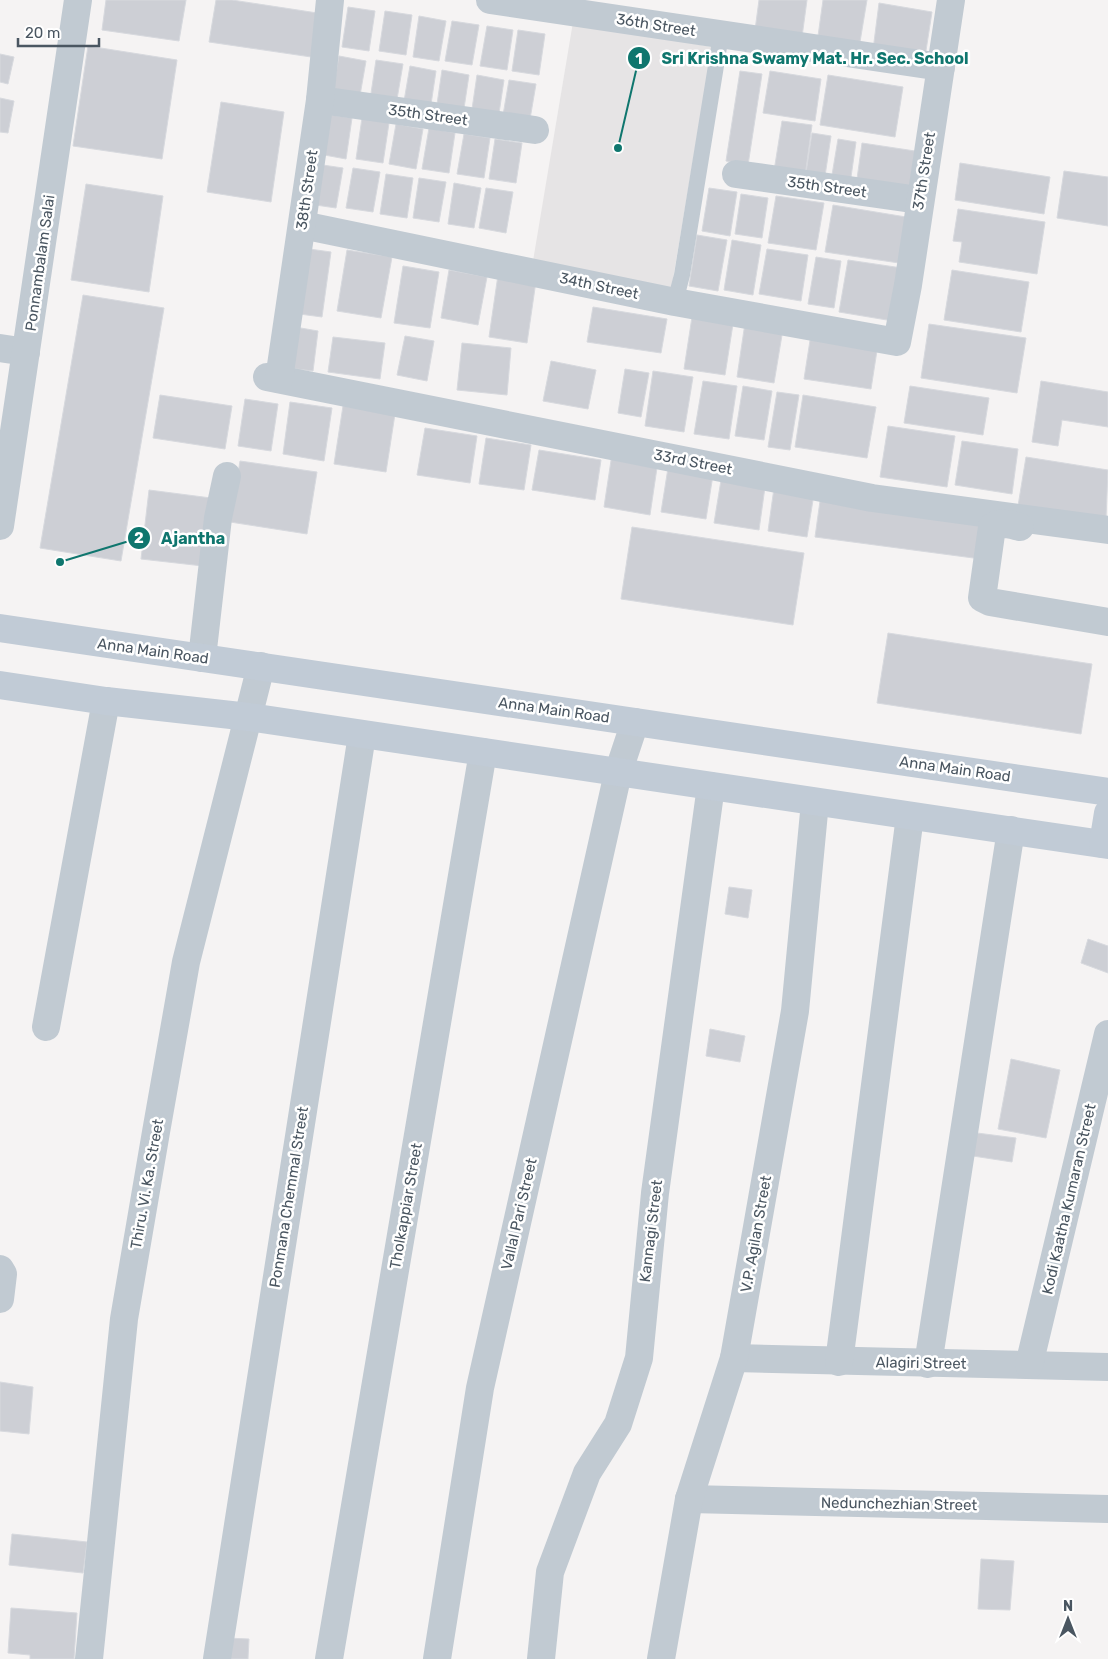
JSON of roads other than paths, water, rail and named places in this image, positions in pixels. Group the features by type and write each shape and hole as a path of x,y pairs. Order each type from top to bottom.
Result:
{"main road":[{"name":"Anna Main Road","path":"0,628 1108,792"},
{"path":"0,685 106,701 249,717 1106,845 1108,813"}],"street":[{"name":"Ponnambalam Salai","path":"0,526 78,0"},
{"name":"38th Street","path":"273,378 302,226 320,100 330,0"},
{"name":"36th Street","path":"490,0 941,67"},
{"name":"37th Street","path":"897,342 908,285 919,200 951,0"},
{"name":"35th Street","path":"320,100 535,130"},
{"name":"35th Street","path":"736,174 919,200"},
{"name":"34th Street","path":"302,226 675,302 897,342"},
{"path":"0,348 26,352"},
{"name":"33rd Street","path":"273,378 872,498 1108,530"},
{"path":"202,658 218,518 227,476"},
{"path":"1108,546 997,524 992,527 990,533 982,598 990,602 1108,622"},
{"name":"Thiru. Vi. Ka. Street","path":"89,1659 124,1319 186,962 261,666"},
{"path":"46,1027 106,701"},
{"name":"Vallal Pari Street","path":"437,1659 480,1388 618,773 635,722"},
{"name":"Ponmana Chemmal Street","path":"217,1659 362,735"},
{"name":"Tholkappiar Street","path":"329,1659 483,752"},
{"name":"Kannagi Street","path":"541,1659 550,1572 587,1473 618,1424 639,1358 655,1193 711,786"},
{"name":"V.P. Agilan Street","path":"661,1659 689,1499 734,1358 795,1011 815,802"},
{"path":"839,1362 910,816"},
{"path":"928,1364 1011,830"},
{"name":"Kodi Kaatha Kumaran Street","path":"1029,1365 1108,1034"},
{"name":"Alagiri Street","path":"734,1358 1108,1367"},
{"name":"Nedunchezhian Street","path":"689,1499 1108,1508"}],"lane":[{"path":"675,302 682,276 721,35"}],"place":[{"name":"Sri Krishna Swamy Mat. Hr. Sec. School","path":"618,148"},
{"name":"Ajantha","path":"60,562"}]}
